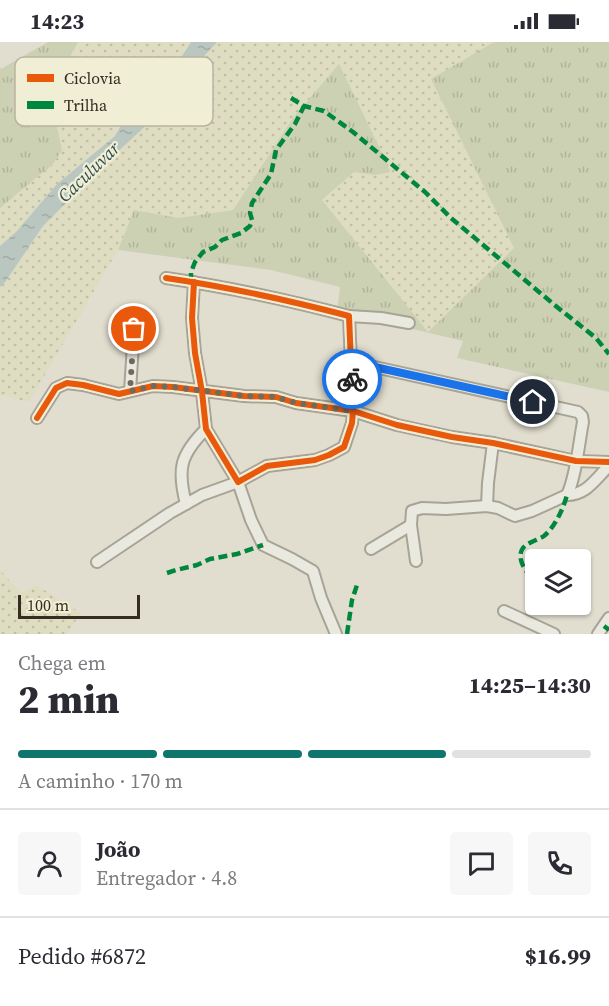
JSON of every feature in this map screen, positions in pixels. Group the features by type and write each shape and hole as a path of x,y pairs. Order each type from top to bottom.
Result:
{"street":[{"path":"166,278 272,297 349,316 409,323"},
{"path":"194,282 192,318 206,429 238,482 251,520 263,545 313,571 336,634"},
{"path":"97,562 170,513 202,495 238,482 267,466 315,460 344,447 352,423 353,411 349,316"},
{"path":"130,391 134,329"},
{"path":"352,362 578,412 583,422 570,490 567,495"},
{"path":"37,418 56,388 68,383 119,394 153,386 173,387 202,392 276,397 296,403 353,411 397,425 452,437 493,443 576,461 609,464"},
{"path":"186,504 181,470 193,441 206,429"},
{"path":"487,506 493,443"},
{"path":"416,561 411,525 412,511 487,506 498,508 514,516 532,512 591,486 609,464"},
{"path":"371,549 411,525"},
{"path":"504,611 554,634"},
{"path":"598,634 609,618"}],"shaded area":[{"path":"78,42 191,42 181,57 70,57"},
{"path":"217,42 494,42 431,80 514,248 428,333 322,200 354,172 375,175 293,118 233,210 178,218 134,210 118,250 29,402 0,395 0,287 43,226 146,126 213,126 213,57 203,57"},
{"path":"57,126 121,126 115,136 57,184 16,232 0,246 0,208 53,164 62,150"},
{"path":"0,570 21,593 36,585 81,613 67,634 0,634"}],"green space":[{"path":"48,42 78,42 70,57 22,57"},
{"path":"494,42 609,42 609,392 457,358 463,341 337,311 340,287 271,270 118,250 134,210 178,218 233,210 293,118 339,64 390,172 375,175 354,172 322,200 428,332 514,248 431,79"},
{"path":"15,61 15,126 57,126 62,150 53,164 0,208 0,66 1,69"}],"water":[{"path":"191,42 217,42 203,57 181,57"},
{"name":"Caculuvar","path":"121,126 146,126 43,226 0,287 0,246 16,232 57,184 115,136"}],"marked path":[{"path":"291,98 304,106 324,111 353,132 425,192 451,218 596,338 609,354"},
{"path":"191,282 191,272 203,252 250,226 252,203 271,174 276,150 295,124 304,106"},
{"path":"525,569 520,556 523,548 544,536 552,528 567,495"},
{"path":"167,573 263,545"},
{"path":"347,634 352,600 357,585"},
{"path":"604,626 609,630"}],"cycle path":[{"path":"166,278 258,294 349,316 353,411 397,425 452,437 493,443 576,461 609,462"},
{"path":"37,418 56,388 67,383 119,394 153,386 173,387 244,396 276,397 296,403 353,411 352,423 344,447 315,460 267,466 238,482 206,429 202,392 195,353 192,318 194,282"}],"way so far":[{"path":"134,329 130,391 153,386 173,387 202,392 276,397 296,403 353,411 352,379"}],"route":[{"path":"352,379 352,362 533,402"}]}
